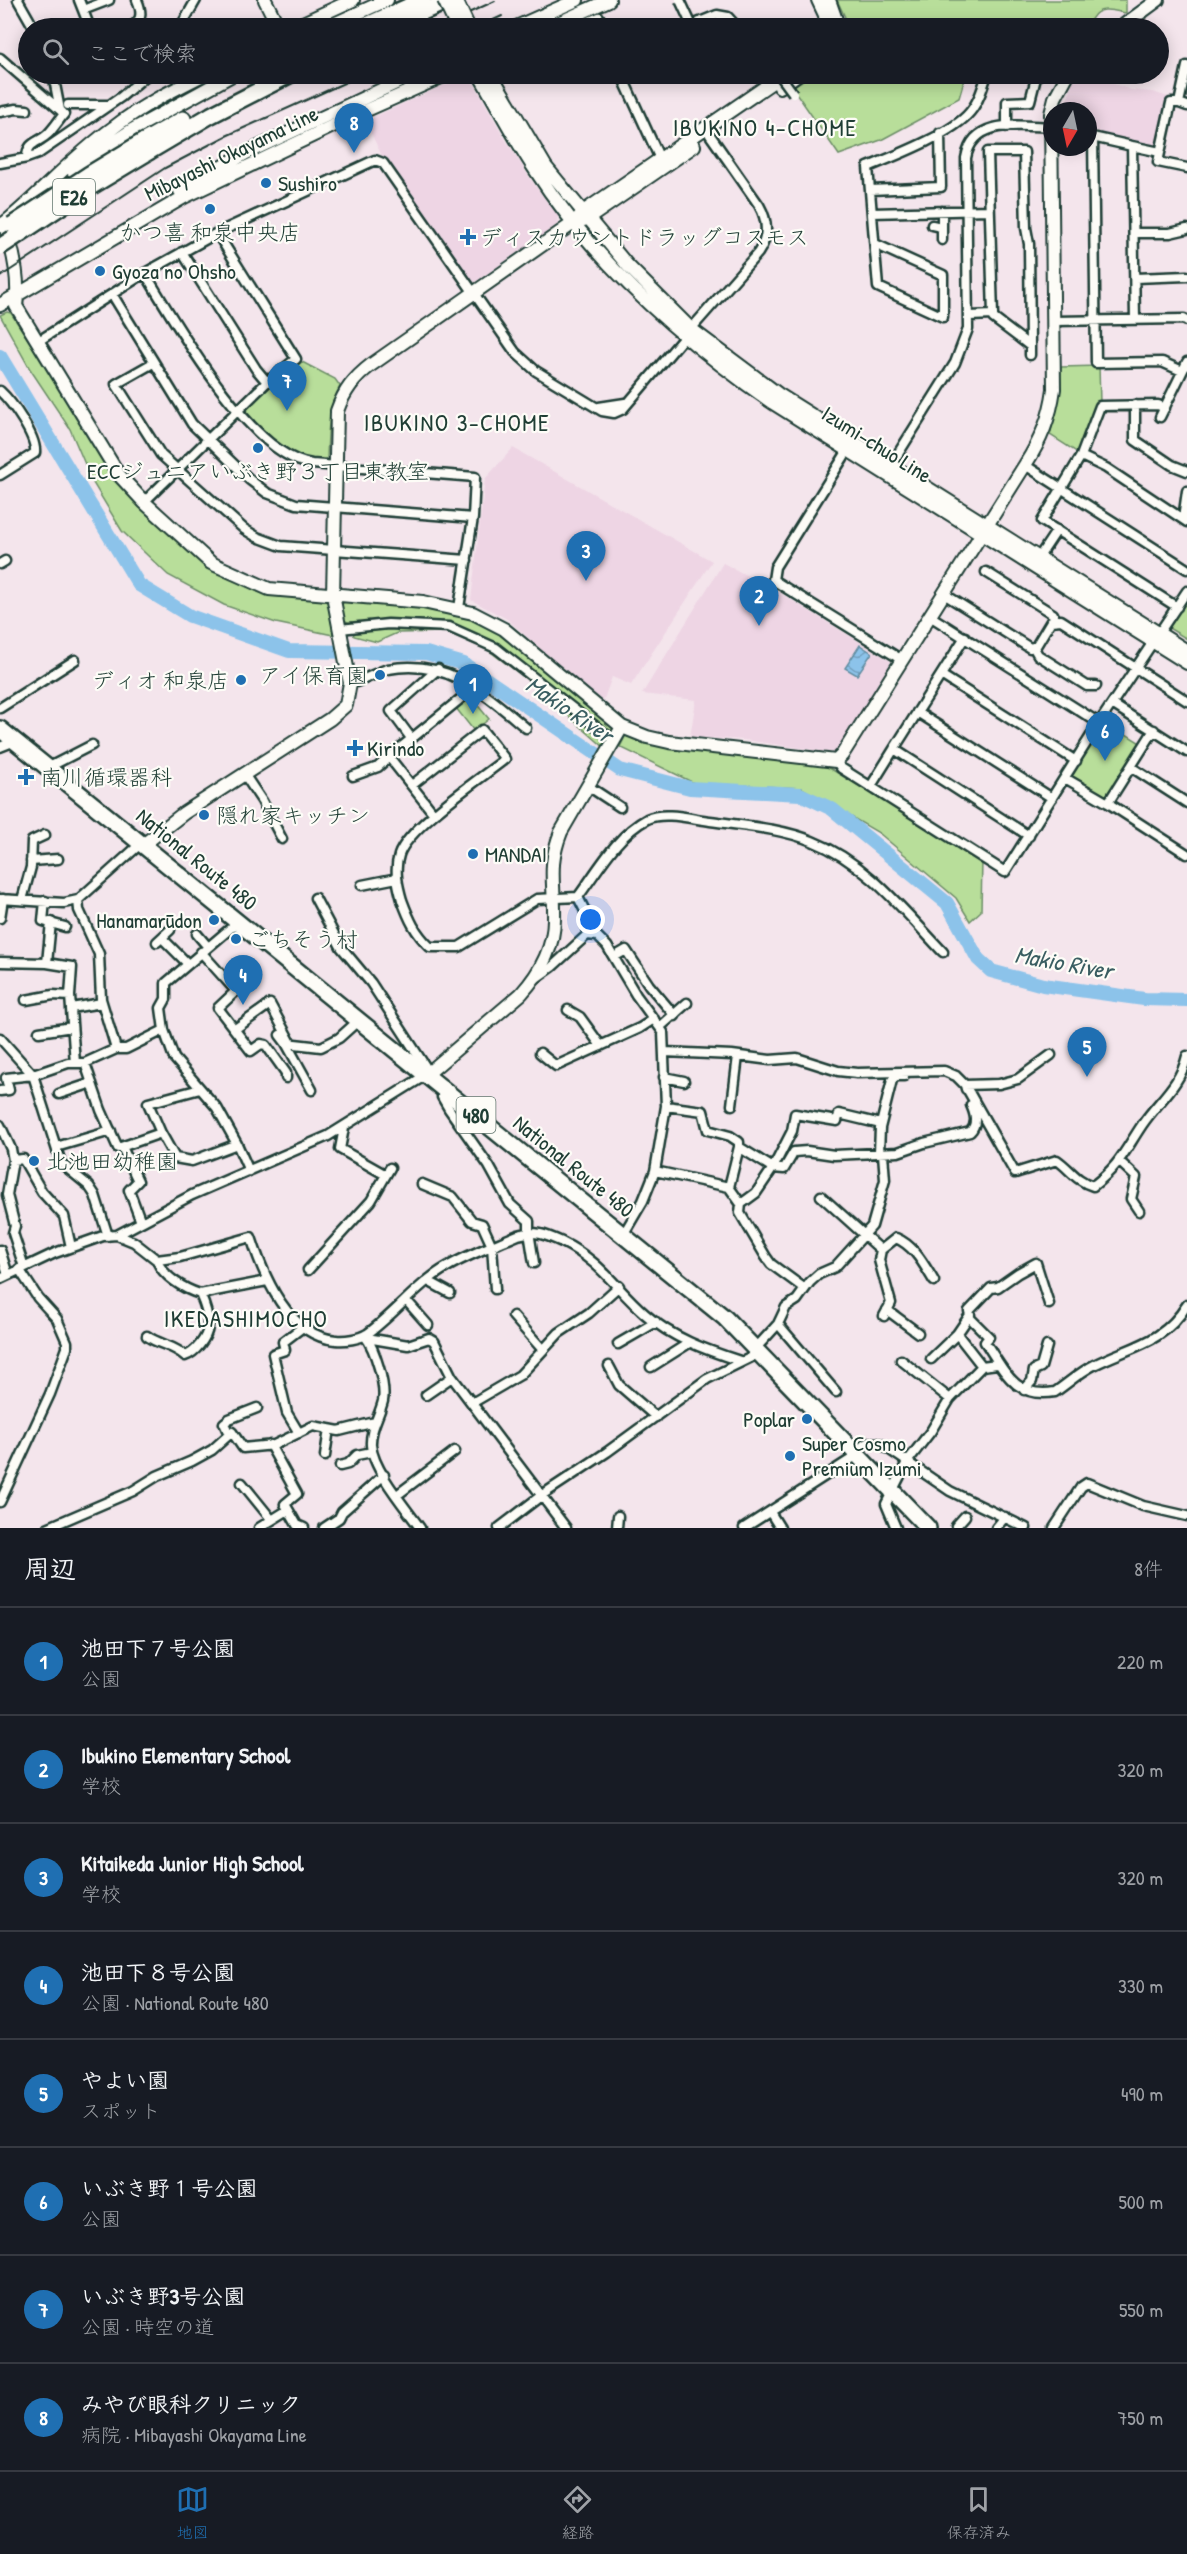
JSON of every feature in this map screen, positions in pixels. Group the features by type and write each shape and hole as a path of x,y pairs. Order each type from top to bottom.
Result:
{"highway":[{"path":"382,18 423,0"},
{"path":"410,18 450,0"},
{"name":"E26","path":"0,247 147,146 250,84"},
{"name":"E26","path":"1,225 88,175 271,84"},
{"name":"National Route 480","path":"0,729 725,1318 928,1528"}],"street":[{"path":"18,0 28,18"},
{"path":"79,0 86,18"},
{"path":"83,10 109,0"},
{"path":"137,0 141,9 141,18"},
{"path":"186,18 196,0"},
{"path":"265,0 274,18"},
{"path":"314,18 353,0"},
{"path":"347,18 387,0"},
{"path":"444,0 452,18"},
{"path":"456,0 464,18"},
{"path":"536,18 577,0"},
{"path":"569,18 609,0"},
{"path":"680,0 686,18"},
{"path":"818,0 825,18"},
{"path":"829,0 835,18"},
{"path":"1134,18 1158,0"},
{"path":"710,18 717,15 729,18"},
{"path":"0,58 18,74"},
{"path":"1187,66 1183,105 1171,104 1158,162 1187,168"},
{"path":"27,158 29,147 34,141 47,136 64,114 30,84"},
{"path":"55,84 60,110"},
{"path":"0,163 27,158 49,147 135,84"},
{"path":"186,84 151,102 112,128 1,225 13,248 16,306 107,458 144,502 194,550 211,563 236,576 269,589 423,602 459,608 487,619 504,629 622,727 647,737 669,742 836,761 841,768 1005,872 1099,723 1187,591"},
{"path":"44,188 132,130 216,84"},
{"name":"Mibayashi Okayama Line","path":"132,226 148,210 246,153 394,84"},
{"name":"Mibayashi Okayama Line","path":"0,305 132,226 208,186 427,84"},
{"name":"Izumi-chuo Line","path":"485,84 534,169 575,222 637,292 688,332 778,394 891,465 984,529 1039,557 1156,637 1187,663"},
{"name":"Izumi-chuo Line","path":"498,84 546,167 628,266 688,332 732,375 848,450 984,529 1156,637 1187,651"},
{"path":"626,84 660,159"},
{"path":"586,215 660,159 770,84"},
{"path":"0,918 2,899 64,903 78,900 137,847 143,845 184,813 339,712 350,694 350,680 333,595 332,550 337,411 343,395 354,379 575,222 710,135 784,84"},
{"path":"786,84 793,93"},
{"path":"875,244 943,276 943,317 878,286 868,167 960,121 978,100 984,84"},
{"path":"1007,127 1007,102 1030,101 1034,84"},
{"path":"1054,102 1063,84"},
{"path":"68,105 96,103 109,105"},
{"path":"0,112 27,110"},
{"path":"891,465 956,363 965,338 970,316 966,158 971,141 990,128 1043,127"},
{"path":"870,190 941,187 940,133"},
{"path":"37,342 145,273 217,233 372,161 378,161 383,164 521,360 606,412 614,413 623,409 764,244 767,226 765,216 710,135"},
{"path":"1097,137 1160,152"},
{"path":"1132,146 1135,320"},
{"path":"988,152 1024,152 1026,226 1029,244 1030,351 993,318 993,315 988,152"},
{"path":"836,761 842,755 1042,438 1052,404 1054,321 1051,156"},
{"path":"1091,156 1096,363 1162,362 1185,366 1160,417"},
{"path":"872,213 989,210"},
{"path":"942,211 936,226 942,240"},
{"path":"1134,233 1170,233 1187,229"},
{"path":"144,502 267,382 296,359 217,233"},
{"path":"182,252 256,369 267,382"},
{"path":"145,273 216,384 238,411 283,454 300,462 475,477 473,518 459,608"},
{"path":"1135,278 1187,276"},
{"path":"112,294 192,424 250,480 267,493 296,504 473,518"},
{"path":"970,316 993,315"},
{"path":"1054,321 1184,318 1187,321"},
{"path":"153,363 116,384 141,426 161,455 177,471 232,520 257,537 281,546 467,560"},
{"path":"0,392 33,438 36,448 35,453 0,476"},
{"path":"1136,405 1135,440 1172,465 1187,471"},
{"path":"1165,408 1158,405 1100,406 1081,456 1042,521 1177,607"},
{"path":"848,450 775,567 773,580 902,660"},
{"path":"1081,456 1106,468 1185,521"},
{"path":"1025,465 1187,569"},
{"path":"1185,521 1187,490"},
{"path":"1039,557 1057,530"},
{"path":"986,572 1053,614 1055,619"},
{"path":"944,594 1016,641 1034,648 1038,655 1087,686 1096,686"},
{"path":"930,616 1099,723"},
{"path":"1034,648 1051,621 1061,620 1187,701"},
{"path":"340,632 388,624 449,627 496,648 615,740"},
{"path":"871,786 965,637"},
{"path":"0,708 20,699 75,660"},
{"path":"350,680 357,683 365,676 387,669 410,666 438,669 475,687 513,722 526,728"},
{"path":"411,738 391,711 438,669"},
{"path":"940,675 1076,761"},
{"path":"358,776 378,766 475,687"},
{"path":"1112,704 1187,752"},
{"path":"917,712 1052,798"},
{"path":"0,1250 4,1277 71,1247 112,1235 192,1195 344,1128 426,1075 521,994 534,979 551,942 555,917 552,864 556,844 622,727"},
{"path":"412,786 482,730 505,759 420,826 399,853 397,878 409,920 418,936 430,947 459,947 537,899 578,897"},
{"path":"1108,803 1154,730"},
{"path":"0,747 15,741"},
{"path":"50,770 53,765 79,748 92,745"},
{"path":"894,749 1029,836"},
{"path":"389,757 434,814"},
{"path":"1131,767 1187,803"},
{"path":"244,774 262,801 282,839"},
{"path":"1065,778 1185,849"},
{"path":"590,784 616,808"},
{"path":"578,897 618,843 636,826 650,818 669,816 751,827 812,841 839,854 867,874 943,952"},
{"path":"22,900 31,861 32,841 45,835"},
{"path":"31,861 58,859"},
{"path":"362,885 397,878"},
{"path":"578,897 585,911 587,934"},
{"path":"315,898 341,947 371,983 425,1066 426,1075"},
{"path":"78,900 79,910 99,954 102,1003 117,1049"},
{"path":"45,901 43,921 65,927"},
{"path":"47,963 51,922"},
{"path":"238,922 166,983 166,999 161,1008 164,1030 174,1058 217,1108 237,1143 249,1171"},
{"path":"170,930 160,940 188,964"},
{"path":"197,933 205,949 236,992 218,1008 235,1029 248,1052 261,1044 267,1045 277,1066 286,1078"},
{"path":"534,979 552,968 587,934"},
{"path":"587,934 597,936 614,957 636,995 663,1032 666,1106 655,1171 643,1201 623,1235"},
{"path":"614,957 626,950 649,985 675,1016"},
{"path":"0,962 47,963 72,967 70,996 75,1063"},
{"path":"26,1000 53,995 70,996"},
{"path":"71,1008 102,1003"},
{"path":"660,1027 687,1003"},
{"path":"235,1029 270,1004 289,1043 300,1078 312,1090"},
{"path":"568,1010 580,1017 601,1046"},
{"path":"540,1053 556,1066 640,1029 654,1019"},
{"path":"280,1035 289,1043 317,1051 330,1044 359,1020"},
{"path":"39,1032 72,1028"},
{"path":"0,1091 9,1090 6,1078 33,1075 75,1063 85,1063 117,1049 126,1048 164,1030"},
{"path":"0,1038 33,1075 61,1164 84,1181 95,1195 112,1235 134,1242 157,1260 172,1279 200,1294 204,1302 208,1327 195,1351 185,1356 172,1346 152,1341 147,1336"},
{"path":"665,1052 770,1060 797,1058 838,1071 857,1073 944,1071 956,1076 965,1085 1015,1173 1057,1160 1083,1184 1093,1186 1119,1161 1142,1125 1178,1082 1187,1056"},
{"path":"965,1085 999,1084 1018,1079 1051,1055"},
{"path":"732,1105 738,1056"},
{"path":"85,1063 118,1148 160,1133"},
{"path":"499,1528 706,1379 758,1350 778,1324 786,1307 797,1300 819,1274 835,1268 866,1235 875,1219 885,1180 880,1125 892,1080 896,1076 912,1076 918,1071"},
{"path":"664,1077 684,1081"},
{"path":"59,1094 92,1083"},
{"path":"785,1144 797,1151 834,1155 898,1152 969,1132 974,1127 976,1118 965,1085"},
{"path":"200,1089 148,1103 160,1133 175,1158 192,1161 237,1143"},
{"path":"443,1089 442,1096 449,1109 489,1166 510,1204 530,1221 529,1232 534,1263"},
{"path":"666,1106 703,1111 708,1130 730,1136 739,1142 729,1186"},
{"path":"741,1204 756,1193 773,1168 792,1131 795,1114 837,1121 839,1114 880,1125"},
{"path":"0,1125 11,1149 13,1160 7,1195 22,1268 38,1298 57,1319 68,1348 50,1394 0,1502"},
{"path":"308,1270 371,1201 388,1172 340,1149 344,1128"},
{"path":"56,1147 111,1131"},
{"path":"122,1147 138,1181 129,1190 141,1222"},
{"path":"739,1147 773,1168 784,1169 797,1151"},
{"path":"13,1160 23,1159 42,1192 59,1208 64,1216 71,1247"},
{"path":"1119,1161 1136,1177 1131,1199 1139,1211"},
{"path":"655,1171 729,1186 741,1204 740,1213 771,1264 805,1289"},
{"path":"422,1184 458,1201 472,1221 482,1224 492,1246 495,1289"},
{"path":"821,1196 881,1250"},
{"path":"366,1337 447,1266 529,1232 541,1232 594,1261 645,1314 656,1322 689,1343 740,1361"},
{"path":"157,1260 180,1257 251,1237 267,1281 279,1302 315,1335 327,1339 344,1340 366,1337 408,1345 429,1338 434,1341 452,1377 566,1528"},
{"path":"918,1333 885,1313 891,1303 879,1260 881,1250 896,1238 905,1241 916,1252 934,1281"},
{"path":"931,1359 957,1334 969,1317 969,1311 973,1305 991,1288 998,1287 1036,1263 1049,1304"},
{"path":"200,1294 267,1281"},
{"path":"428,1281 450,1293"},
{"path":"472,1403 520,1375 559,1333 589,1312 619,1286"},
{"path":"406,1300 428,1325"},
{"path":"969,1317 988,1337 985,1342 997,1359 997,1364 1015,1384 1024,1390 1055,1392 1094,1365 1133,1349 1167,1330 1177,1322 1187,1305"},
{"path":"513,1316 543,1350"},
{"path":"618,1344 656,1322"},
{"path":"778,1324 836,1392"},
{"path":"299,1433 287,1413 273,1354 285,1350 283,1342 304,1326"},
{"path":"957,1334 982,1366"},
{"path":"366,1337 380,1372 383,1392 371,1433 372,1452 384,1475 420,1528"},
{"path":"651,1367 689,1343"},
{"path":"1024,1390 1032,1381 1034,1370 1041,1367 1047,1346"},
{"path":"901,1360 950,1399"},
{"path":"892,1526 886,1508 907,1462 931,1431 950,1399 982,1366 997,1364"},
{"path":"609,1365 619,1385 656,1417"},
{"path":"426,1395 452,1377"},
{"path":"257,1408 229,1419 224,1424 228,1432 232,1432 243,1448 270,1445 313,1426 339,1431 375,1422"},
{"path":"325,1456 329,1429"},
{"path":"47,1528 133,1491 157,1476 192,1461 212,1450 232,1432"},
{"path":"744,1528 857,1454 858,1449 866,1443 874,1442 881,1444 950,1491 1026,1528"},
{"path":"270,1445 297,1494 285,1504 297,1525 304,1528"},
{"path":"397,1495 455,1451"},
{"path":"340,1466 348,1464 357,1455 372,1452"},
{"path":"324,1528 339,1518 342,1512 384,1475"},
{"path":"242,1483 272,1520"},
{"path":"1054,1528 1080,1487 1087,1483 1143,1506 1187,1516"},
{"path":"259,1528 288,1510"},
{"path":"770,1512 780,1528"},
{"path":"617,1528 618,1516"},
{"path":"955,1525 965,1516"},
{"path":"996,1528 1005,1516"}],"shaded area":[{"path":"447,84 474,84 505,139 533,183 558,216 557,225 475,282 469,281 381,154 365,121"},
{"path":"1071,84 1114,84 1131,90 1153,92 1168,97 1159,149 1097,134 1097,102 1066,102"},
{"path":"513,448 712,561 631,685 612,677 602,704 507,619 471,600 485,479"},
{"path":"723,563 778,592 890,661 835,753 745,740 690,737 696,700 642,694"}],"green space":[{"path":"837,0 1126,0 1126,13 1103,10 1092,18 845,18"},
{"path":"797,84 963,84 959,98 881,140 839,155 792,87"},
{"path":"11,313 105,459 202,558 231,579 255,587 329,602 333,635 276,623 224,605 168,575 122,531 93,483 70,429 30,369 0,315"},
{"path":"302,362 335,379 340,386 331,412 327,458 323,461 289,452 271,439 245,413 245,409 270,385"},
{"path":"1099,366 1100,403 1078,453 1050,435 1058,402 1061,367"},
{"path":"1187,596 1187,639 1167,627"},
{"path":"338,600 423,605 460,612 495,627 614,729 605,748 529,681 488,650 446,632 397,633 377,642 354,636 351,624 344,620"},
{"path":"470,696 489,719 474,731 456,708"},
{"path":"1105,721 1142,744 1107,800 1069,778"},
{"path":"627,733 811,761 826,766 982,860 981,911 970,921 956,898 879,833 802,788 694,783 620,747"}],"water":[{"path":"860,645 872,653 857,675 845,668"}],"waterway":[{"name":"Makio River","path":"0,356 139,585 190,616 289,651 426,653 464,664 620,770 690,788 800,794 832,809 947,903 978,959 991,971 1043,985 1144,999 1187,1000"}],"railway":[{"path":"457,18 495,1"},
{"path":"498,18 502,16"},
{"path":"0,277 165,168 226,136 342,84"}],"place":[{"name":"みやび眼科クリニック","path":"354,153"},
{"name":"Sushiro","path":"266,183"},
{"name":"かつ喜 和泉中央店","path":"210,209"},
{"name":"ディスカウントドラッグコスモス","path":"468,237"},
{"name":"Gyoza no Ohsho","path":"100,271"},
{"name":"いぶき野3号公園","path":"287,411"},
{"name":"ECCジュニアいぶき野３丁目東教室","path":"258,448"},
{"name":"Kitaikeda Junior High School","path":"586,581"},
{"name":"Ibukino Elementary School","path":"759,626"},
{"name":"アイ保育園","path":"380,675"},
{"name":"ディオ 和泉店","path":"241,680"},
{"name":"池田下７号公園","path":"473,714"},
{"name":"Kirindo","path":"355,748"},
{"name":"いぶき野１号公園","path":"1105,761"},
{"name":"南川循環器科","path":"26,777"},
{"name":"隠れ家キッチン","path":"204,815"},
{"name":"MANDAI","path":"473,854"},
{"name":"Hanamarūdon","path":"214,920"},
{"name":"ごちそう村","path":"236,939"},
{"name":"池田下８号公園","path":"243,1005"},
{"name":"やよい園","path":"1087,1077"},
{"name":"北池田幼稚園","path":"34,1161"},
{"name":"Poplar","path":"807,1419"},
{"name":"Super Cosmo Premium Izumi","path":"790,1456"}],"district":[{"name":"IBUKINO 4-CHOME","path":"765,127"},
{"name":"IBUKINO 3-CHOME","path":"457,422"},
{"name":"IKEDASHIMOCHO","path":"246,1318"}]}
